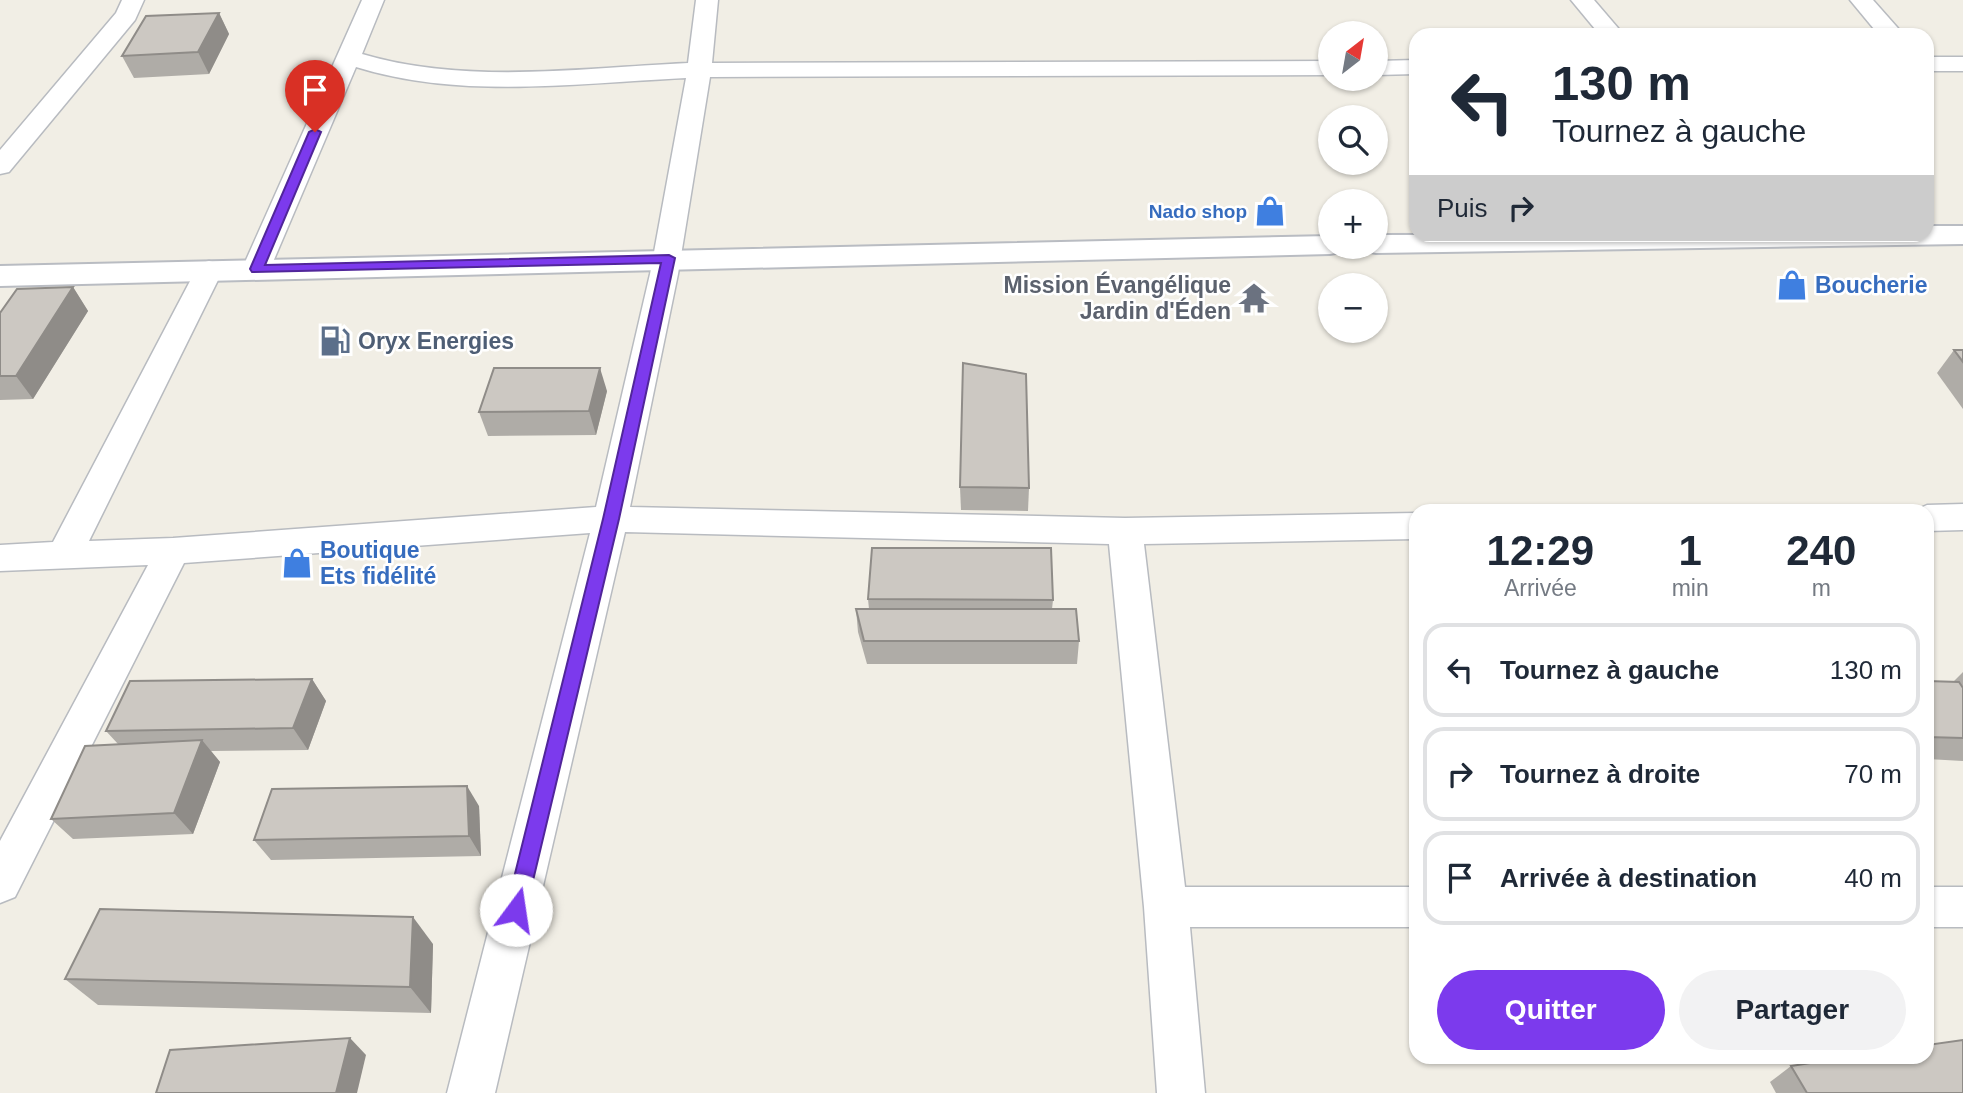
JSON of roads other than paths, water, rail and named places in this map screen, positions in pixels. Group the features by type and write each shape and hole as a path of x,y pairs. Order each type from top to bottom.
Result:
{"main road":[{"path":"1934,235 1963,235"},
{"path":"1388,244 1462,242"},
{"path":"0,276 669,258 1318,245"}],"street":[{"path":"0,166 127,15 133,0"},
{"path":"257,269 373,0"},
{"path":"471,1093 611,519 669,258 701,70 708,0"},
{"path":"1582,0 1606,28"},
{"path":"1861,0 1886,28"},
{"path":"348,57 383,68 479,80 701,70 1318,68"},
{"path":"1934,65 1963,64"},
{"path":"1388,68 1409,67"},
{"path":"64,555 209,270"},
{"path":"1934,518 1963,517"},
{"path":"0,558 173,551 611,519 1125,530 1409,526"},
{"path":"1125,530 1166,907 1181,1093"},
{"path":"0,883 173,551"},
{"path":"1166,907 1409,907"},
{"path":"1934,907 1963,907"}],"place":[{"name":"Nado shop","path":"1270,211"},
{"name":"Boucherie","path":"1792,285"},
{"name":"Mission Évangélique Jardin d'Éden","path":"1254,298"},
{"name":"Oryx Energies","path":"335,341"},
{"name":"Boutique Ets fidélité","path":"297,563"}]}
